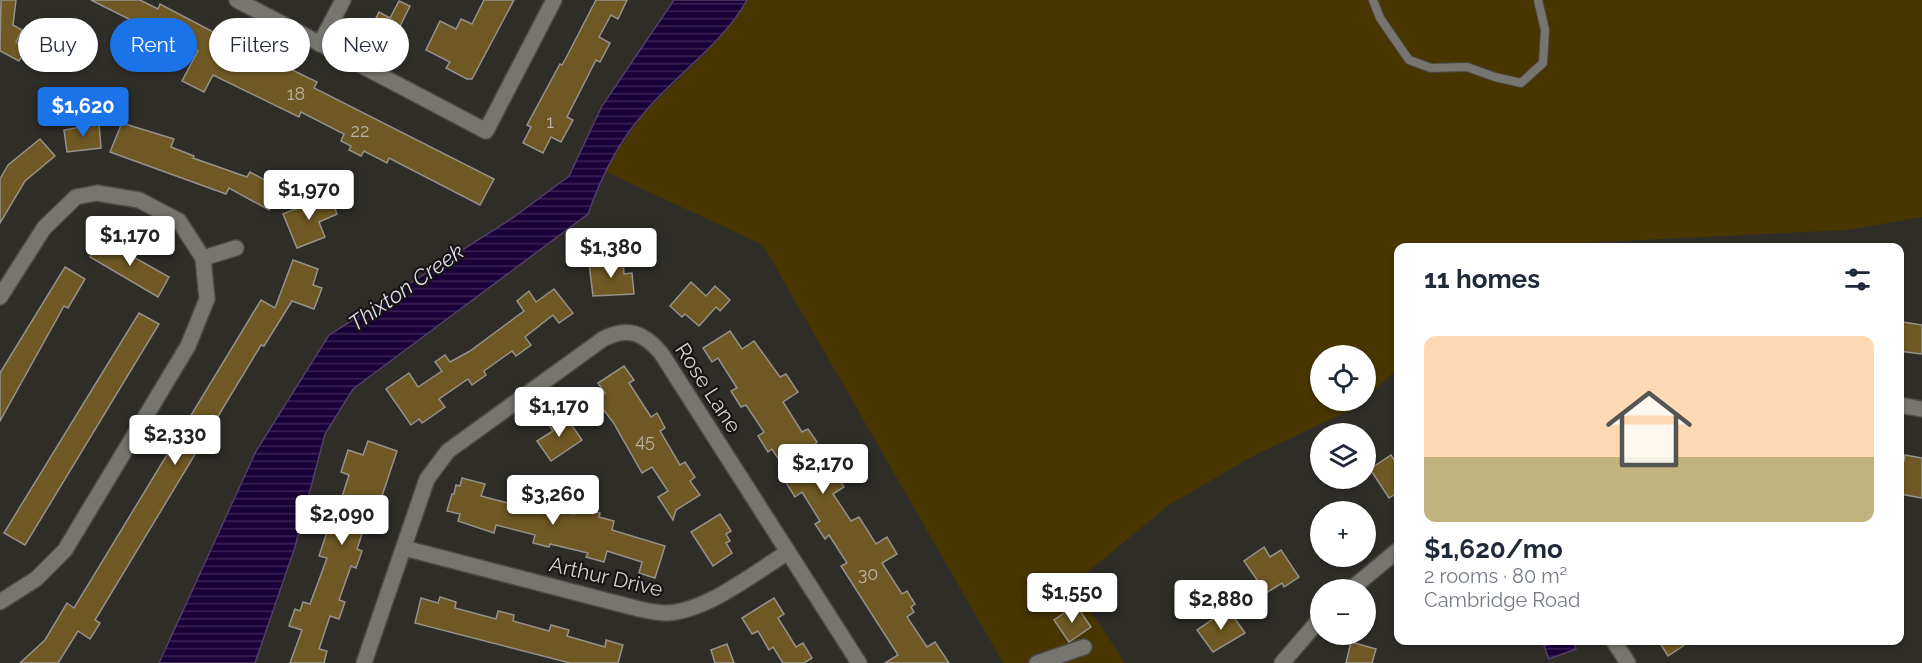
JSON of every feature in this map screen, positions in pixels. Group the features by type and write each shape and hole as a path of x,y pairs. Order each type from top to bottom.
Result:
{"street":[{"path":"237,0 486,131 554,0"},
{"path":"320,44 343,0"},
{"path":"0,297 44,228 76,197 96,193 139,200 178,221 203,258 207,299 188,346 65,550 36,579 0,602"},
{"path":"203,258 236,248"},
{"name":"Rose Lane","path":"404,548 427,479 448,451 603,339 627,331 640,334 661,353 859,663"},
{"path":"1904,406 1922,409"},
{"path":"364,663 404,548"},
{"name":"Arthur Drive","path":"404,548 639,609 666,613 705,603 788,552"},
{"path":"1363,579 1394,553"},
{"path":"1282,663 1310,631"},
{"path":"1616,645 1628,663"},
{"path":"1036,663 1084,647"}],"lane":[{"path":"1373,0 1380,18 1409,60 1431,68 1467,67 1495,78 1521,83 1543,63 1545,30 1538,0"}],"shaded area":[{"path":"747,0 1922,0 1922,217 1847,230 1580,243 1394,243 1394,372 1376,389 1376,345 1310,345 1310,411 1348,411 1323,423 1310,423 1310,429 1253,456 1169,505 1073,584 1125,663 1003,663 763,245 604,171 644,113 703,56"}],"water":[{"name":"Thixton Creek","path":"674,0 747,0 725,31 657,99 626,136 611,160 588,214 353,389 325,434 295,547 255,663 159,663 256,451 329,335 514,217 569,176 602,106"},
{"path":"1574,645 1576,649 1549,659 1544,646"}],"building":[{"path":"1,0 16,0 13,25 18,28 16,42 18,43 18,60 0,51"},
{"path":"91,0 140,0 158,9 160,4 187,18 127,18"},
{"path":"484,0 514,0 472,79 467,79 446,68 450,62 426,50 440,21 456,29 461,19 472,24"},
{"path":"596,0 627,0 618,19 611,15 599,37 610,43 600,62 596,60 567,117 573,120 561,142 551,137 543,153 523,143 531,127 527,125"},
{"path":"399,1 410,6 404,18 390,18"},
{"path":"379,12 390,18 376,18"},
{"path":"197,23 209,30 209,72 297,72 317,82 314,88 494,179 480,205 389,158 387,163 364,151 361,156 349,150 351,146 341,141 344,134 301,112 299,117 213,75 204,92 182,81 187,72 197,72"},
{"path":"122,123 174,139 171,147 194,156 193,158 247,177 250,172 281,189 269,210 229,188 226,194 110,152"},
{"path":"99,124 101,148 67,152 64,130"},
{"path":"40,139 55,156 25,181 0,223 0,179 8,165"},
{"path":"330,195 337,214 319,222 325,237 297,248 283,214"},
{"path":"100,238 169,277 158,297 90,257"},
{"path":"293,260 318,269 313,285 322,288 314,309 292,301 264,346 261,345 95,620 100,623 90,639 78,631 58,663 20,663 45,640 67,603 74,608 261,300 275,308"},
{"path":"623,260 624,274 632,273 634,294 593,296 589,263"},
{"path":"65,267 85,279 68,308 64,306 0,421 0,373"},
{"path":"691,282 706,296 715,286 730,300 720,311 716,307 699,326 685,314 682,317 670,306"},
{"path":"554,289 573,313 559,323 553,315 525,337 531,345 516,356 512,351 484,371 486,375 472,385 468,379 439,399 445,407 422,423 419,419 411,425 386,389 409,373 418,387 442,371 435,362 445,355 450,362 470,351 524,311 517,301 529,291 536,302"},
{"path":"139,313 159,324 25,545 4,533"},
{"path":"1904,322 1922,325 1922,354 1904,352"},
{"path":"730,331 742,349 754,341 780,377 786,374 798,392 783,402 802,432 808,429 817,442 814,445 831,472 834,470 844,487 833,494 851,521 859,517 876,544 887,537 897,554 882,563 902,594 907,591 915,604 911,607 914,612 907,617 927,647 935,642 949,663 885,663 898,655 841,566 847,563 829,535 825,539 815,524 820,521 802,492 795,497 785,481 791,478 772,449 768,452 758,436 764,432 746,405 741,407 731,391 737,388 718,358 712,362 703,348"},
{"path":"624,366 634,380 629,383 651,417 657,413 665,428 660,431 680,465 685,462 695,477 690,481 700,495 676,510 673,520 658,497 668,491 652,467 642,473 613,422 595,399 605,393 598,383"},
{"path":"564,414 582,440 551,461 537,441 553,431 549,425"},
{"path":"368,441 397,451 374,518 368,516 357,549 362,551 356,568 351,566 339,600 345,602 339,619 330,616 319,649 327,651 324,663 290,663 302,630 289,626 295,609 300,611 303,602 310,604 327,558 319,556 328,529 321,526 328,507 334,509 336,505 339,506 349,475 341,472 348,450 363,455"},
{"path":"1391,455 1394,460 1394,495 1389,498 1376,478 1376,465"},
{"path":"1905,455 1922,458 1922,498 1904,495"},
{"path":"462,478 485,484 481,496 519,506 521,495 549,502 547,508 574,514 576,507 600,513 599,517 614,521 612,530 665,546 655,578 639,573 642,562 607,551 604,562 586,557 588,553 550,544 549,547 533,543 535,535 496,525 494,533 458,521 460,514 447,511 456,485 460,486"},
{"path":"720,514 731,531 726,534 730,541 726,543 732,553 713,566 691,532"},
{"path":"1264,547 1270,557 1281,550 1299,577 1284,587 1282,583 1266,593 1244,561"},
{"path":"440,597 456,602 455,608 496,619 498,611 514,615 513,621 549,631 551,625 569,630 567,636 605,647 606,640 623,645 618,663 570,663 415,623 421,598 438,603"},
{"path":"774,598 784,614 778,618 796,647 803,643 812,658 804,663 783,663 773,647 769,650 758,631 752,634 742,618"},
{"path":"1076,605 1091,627 1069,642 1054,620"},
{"path":"1228,609 1245,633 1213,652 1197,630"},
{"path":"727,644 734,663 715,663 711,650"},
{"path":"1350,645 1376,649 1372,663 1346,663"},
{"path":"1661,645 1684,645 1668,656"}]}
